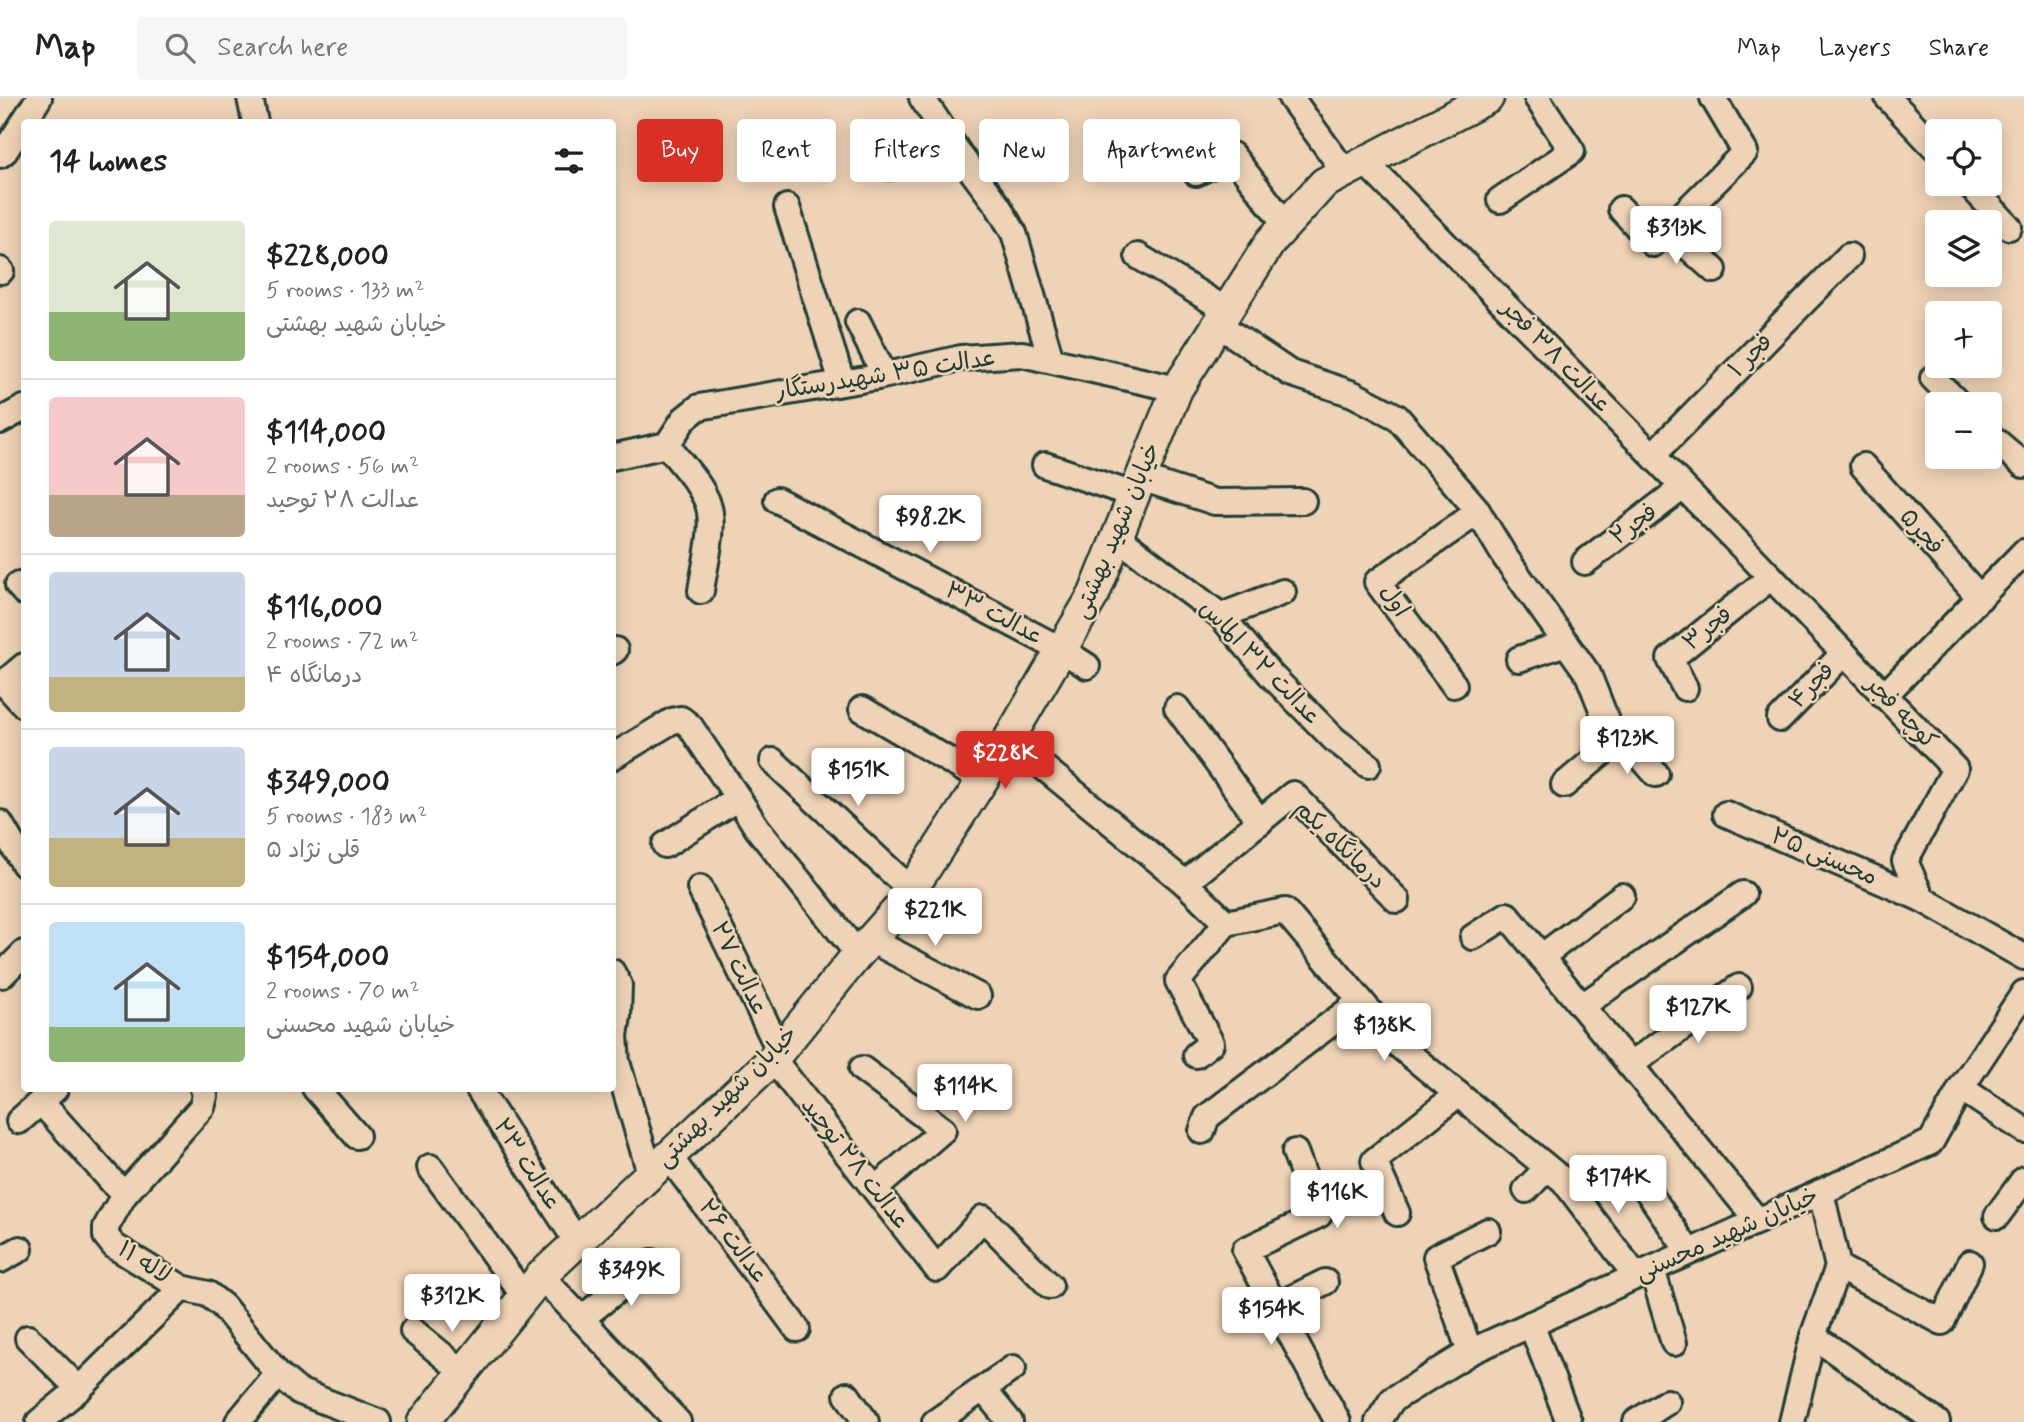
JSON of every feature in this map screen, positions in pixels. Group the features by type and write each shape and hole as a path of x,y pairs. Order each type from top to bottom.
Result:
{"main road":[{"name":"خیابان شهید بهشتی","path":"423,1422 532,1286 776,1055 901,906 1009,739 1094,594 1177,389 1271,241 1324,183 1488,98"}],"street":[{"path":"25,119 38,98"},
{"path":"250,98 254,119"},
{"path":"922,98 936,119"},
{"name":"عدالت ۳۸ فجر","path":"1291,98 1355,167 1653,456 1747,552"},
{"path":"1500,200 1573,151 1537,98"},
{"path":"1621,209 1653,244 1745,152 1713,98"},
{"path":"1888,98 1925,137"},
{"path":"0,155 21,125"},
{"path":"965,160 1014,233 1051,360"},
{"path":"1240,165 1286,225"},
{"path":"1980,196 2009,227"},
{"path":"787,207 842,382"},
{"path":"1668,229 1714,270"},
{"path":"1139,256 1224,318 1290,373 1353,394 1397,417 1478,512 1505,557 1588,674 1615,742"},
{"name":"فجر ۱","path":"1653,456 1849,256"},
{"path":"858,322 884,374"},
{"name":"عدالت ۳۵ شهیدرستگار","path":"667,445 684,419 699,407 961,358 1022,354 1177,389"},
{"path":"1933,378 1947,392"},
{"path":"0,421 21,410"},
{"path":"616,456 667,445 702,493 710,513 710,525 701,591"},
{"path":"2002,446 2024,465"},
{"path":"1045,465 1216,502 1303,501"},
{"name":"فجر۵","path":"1863,466 1980,598"},
{"name":"فجر۲","path":"1585,562 1684,487"},
{"name":"عدالت ۳۳","path":"777,500 1062,650 1087,666"},
{"name":"اول","path":"1454,685 1377,582 1478,512"},
{"name":"عدالت ۳۲ الماس","path":"1117,537 1222,616 1270,674 1334,739 1368,765"},
{"name":"کوچه فجر","path":"1747,552 1955,769 1905,861 1922,899"},
{"path":"1884,696 2024,552"},
{"name":"فجر۳","path":"1685,688 1670,659 1771,577"},
{"path":"1222,616 1283,592"},
{"path":"1519,659 1566,643"},
{"name":"فجر۴","path":"1780,719 1844,653"},
{"path":"21,668 2,683 21,702"},
{"path":"1177,708 1260,822"},
{"path":"862,709 982,780"},
{"path":"616,755 672,721 681,719 690,726 757,828 864,947 978,996"},
{"path":"1009,739 1185,883 1226,923"},
{"path":"1564,785 1615,742 1628,742 1656,774"},
{"path":"773,761 911,890"},
{"name":"درمانگاه یکم","path":"1185,883 1293,794 1397,901"},
{"path":"664,845 738,798"},
{"name":"محسنی ۲۵","path":"1726,814 1922,899 2024,957"},
{"path":"0,823 21,859"},
{"name":"عدالت ۲۷","path":"700,888 776,1055"},
{"path":"1582,1006 1743,894"},
{"path":"1541,957 1622,896"},
{"path":"1196,1055 1211,1043 1178,981 1226,923 1285,911 1398,1045 1555,1174 1644,1273 1674,1343"},
{"path":"1473,937 1507,915 1758,1221"},
{"path":"4,977 21,957"},
{"name":"عدالت ۲۶","path":"616,979 619,985 616,1029"},
{"path":"1630,1065 1739,987"},
{"name":"خیابان شهید محسنی","path":"1378,1422 1392,1401 1470,1352 1931,1142 1961,1088 2024,993"},
{"path":"1202,1131 1207,1116 1361,1001"},
{"name":"عدالت ۲۶","path":"616,1049 617,1062 659,1164 797,1329"},
{"name":"عدالت ۲۸ توحید","path":"776,1055 937,1269 984,1218 1049,1286"},
{"path":"862,1069 943,1130 875,1189"},
{"path":"1961,1088 2024,1130"},
{"path":"19,1121 48,1095 124,1195 202,1107 204,1092"},
{"path":"318,1092 357,1136"},
{"name":"عدالت ۲۳","path":"481,1092 577,1242"},
{"path":"1397,1213 1374,1161 1458,1094"},
{"path":"1295,1152 1319,1215 1245,1250 1338,1422"},
{"path":"430,1167 532,1286 581,1319 678,1422"},
{"path":"1526,1190 1555,1174"},
{"path":"1997,1216 2024,1179"},
{"path":"1642,1183 1689,1252"},
{"path":"1792,1422 1813,1336 1838,1267 1821,1192"},
{"name":"لاله ۱۱","path":"124,1195 106,1227 106,1236 114,1246 182,1288 208,1294 223,1306 278,1374 298,1391 378,1422"},
{"path":"1470,1352 1436,1257 1488,1231"},
{"path":"581,1319 652,1262"},
{"path":"1838,1267 1942,1322 1970,1263"},
{"path":"1276,1307 1325,1282"},
{"path":"39,1422 79,1389 182,1288"},
{"path":"1531,1324 1569,1422"},
{"path":"413,1332 463,1372"},
{"path":"1813,1336 1937,1422"},
{"path":"28,1338 79,1389"},
{"path":"935,1422 1013,1368"},
{"path":"238,1422 278,1374"},
{"path":"983,1389 1010,1422"},
{"path":"847,1395 866,1422"},
{"path":"1636,1422 1667,1402"}]}
